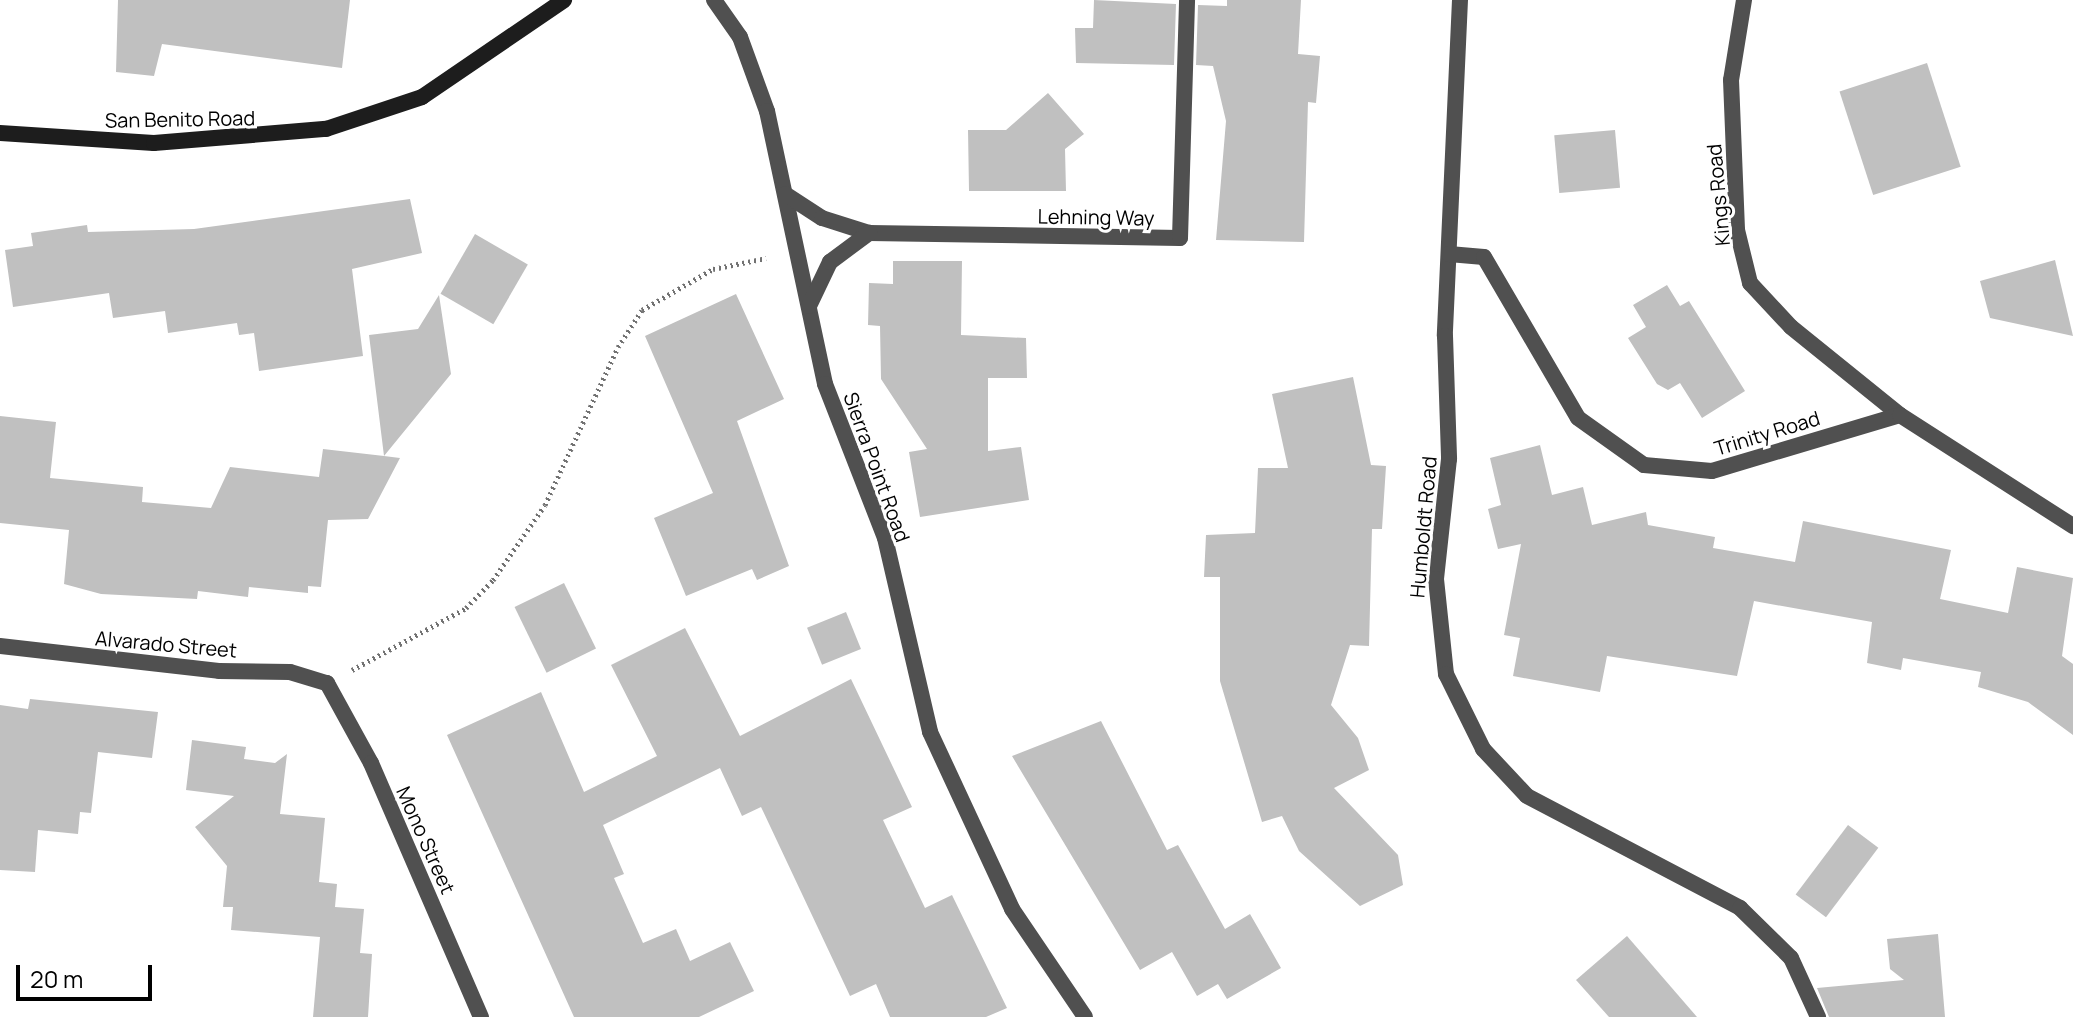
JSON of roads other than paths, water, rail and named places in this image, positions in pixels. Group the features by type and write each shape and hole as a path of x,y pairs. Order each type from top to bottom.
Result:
{"street":[{"name":"San Benito Road","path":"0,133 169,143 326,129 422,97 564,0"},
{"name":"Sierra Point Road","path":"714,0 750,60 785,194 825,384 885,538 930,732 1012,909 1085,1017"},
{"name":"Lehning Way","path":"785,194 822,218 869,233 1180,238 1187,0"},
{"name":"Humboldt Road","path":"1460,0 1449,254 1449,459 1436,579 1440,642 1454,697 1483,749 1527,796 1757,922 1791,958 1818,1017"},
{"name":"Kings Road","path":"1744,0 1731,80 1737,230 1750,283 1791,327 1900,415"},
{"path":"809,306 830,262 869,233"},
{"name":"Trinity Road","path":"1449,254 1484,257 1578,418 1644,465 1712,471 1900,415"},
{"path":"1900,415 2073,526"},
{"name":"Alvarado Street","path":"0,646 219,671 290,672 327,683"},
{"name":"Mono Street","path":"327,683 347,712 481,1017"}]}
